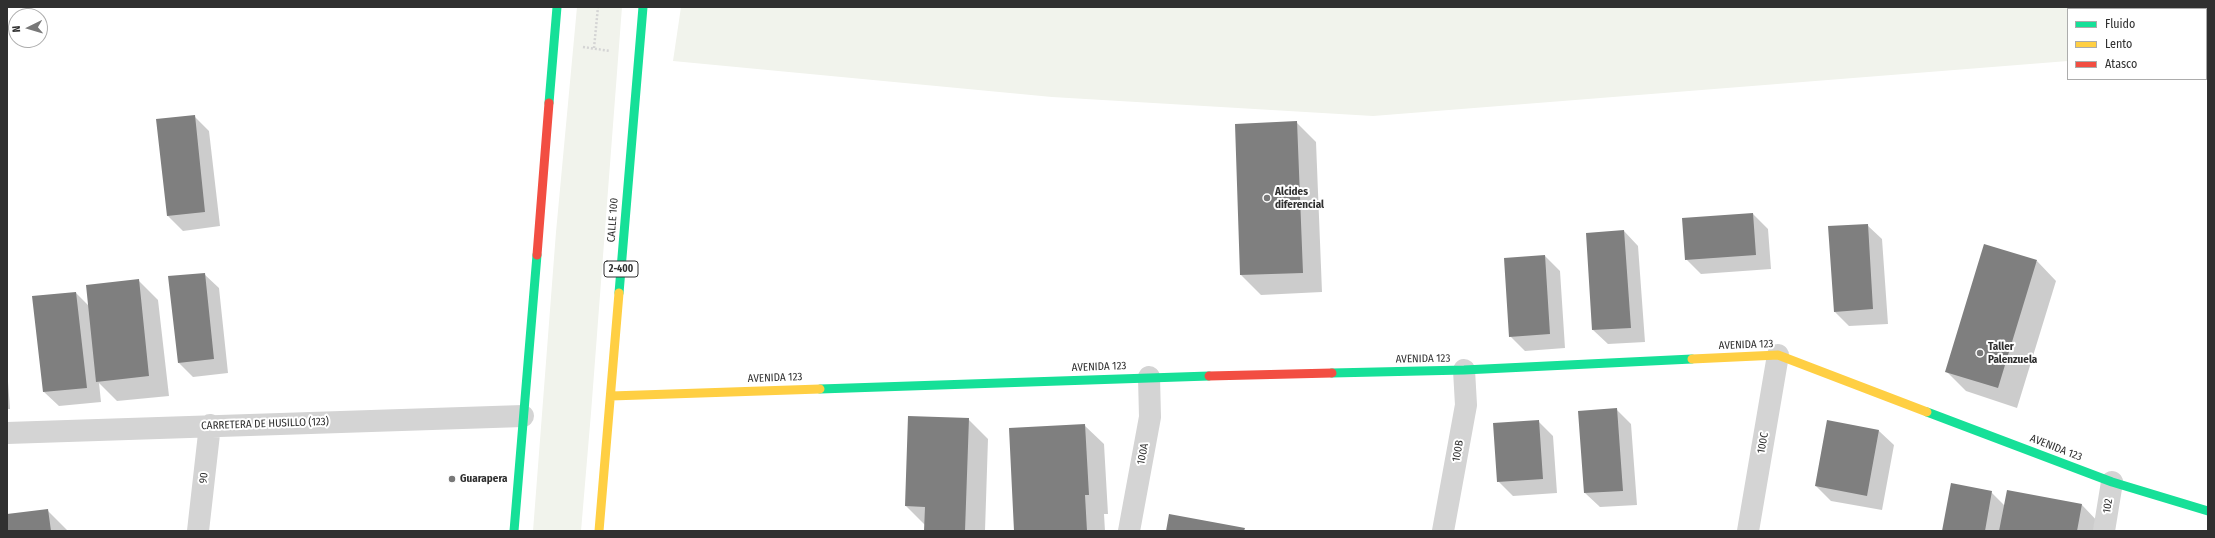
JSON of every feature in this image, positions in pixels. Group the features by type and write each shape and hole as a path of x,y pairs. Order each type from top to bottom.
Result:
{"main road":[{"path":"514,531 557,7"},
{"name":"CALLE 100","path":"599,531 642,7"},
{"name":"AVENIDA 123","path":"611,396 1149,377 1464,370 1778,355 2112,482 2208,511"}],"street":[{"name":"100C","path":"1748,531 1778,355"},
{"name":"100B","path":"1443,531 1466,405 1464,370"},
{"name":"100A","path":"1129,531 1150,417 1149,377"},
{"name":"CARRETERA DE HUSILLO (123)","path":"7,433 523,416"},
{"name":"90","path":"198,531 210,426"},
{"name":"102","path":"2104,531 2112,482"}],"path":[{"path":"594,48 598,7"},
{"path":"554,45 594,48 638,56"}],"shaded area":[{"path":"577,7 622,7 591,413 581,531 533,531 556,232"},
{"path":"681,7 2114,8 2067,8 2067,61 1373,116 1052,97 673,61"}],"building":[{"path":"195,115 205,212 167,216 156,119"},
{"path":"1297,121 1303,273 1240,275 1235,124"},
{"path":"1753,213 1756,255 1685,260 1682,218"},
{"path":"1868,224 1873,309 1834,312 1828,226"},
{"path":"1624,230 1631,328 1592,330 1586,233"},
{"path":"1984,244 2037,260 1998,388 1945,372"},
{"path":"1545,255 1550,334 1509,337 1504,258"},
{"path":"205,273 214,359 178,363 168,276"},
{"path":"139,279 149,376 96,382 86,285"},
{"path":"76,292 87,388 43,392 32,296"},
{"path":"1617,408 1623,491 1584,493 1578,411"},
{"path":"908,416 969,418 965,531 924,531 925,507 905,506"},
{"path":"1539,420 1543,479 1497,482 1493,423"},
{"path":"1827,420 1879,430 1867,496 1815,486"},
{"path":"1085,424 1089,495 1085,495 1087,531 1014,531 1009,428"},
{"path":"1951,483 1992,491 1985,531 1942,531"},
{"path":"2007,490 2082,504 2077,531 1999,531"},
{"path":"48,509 51,531 7,531 7,514"},
{"path":"1169,514 1245,528 1244,531 1166,531"}],"traffic: fast":[{"path":"549,103 557,7"},
{"path":"619,293 643,7"},
{"path":"514,531 537,255"},
{"path":"1332,373 1464,370 1692,359"},
{"path":"820,389 1209,376"},
{"path":"1927,412 2112,482 2208,511"}],"traffic: slow":[{"path":"599,531 619,293"},
{"path":"1692,359 1778,355 1927,412"},
{"path":"611,396 820,389"}],"traffic: jam":[{"path":"537,255 549,103"},
{"path":"1209,376 1332,373"}],"place":[{"name":"Alcides diferencial","path":"1267,198"},
{"name":"Taller Palenzuela","path":"1980,353"},
{"name":"Guarapera","path":"452,479"}]}
